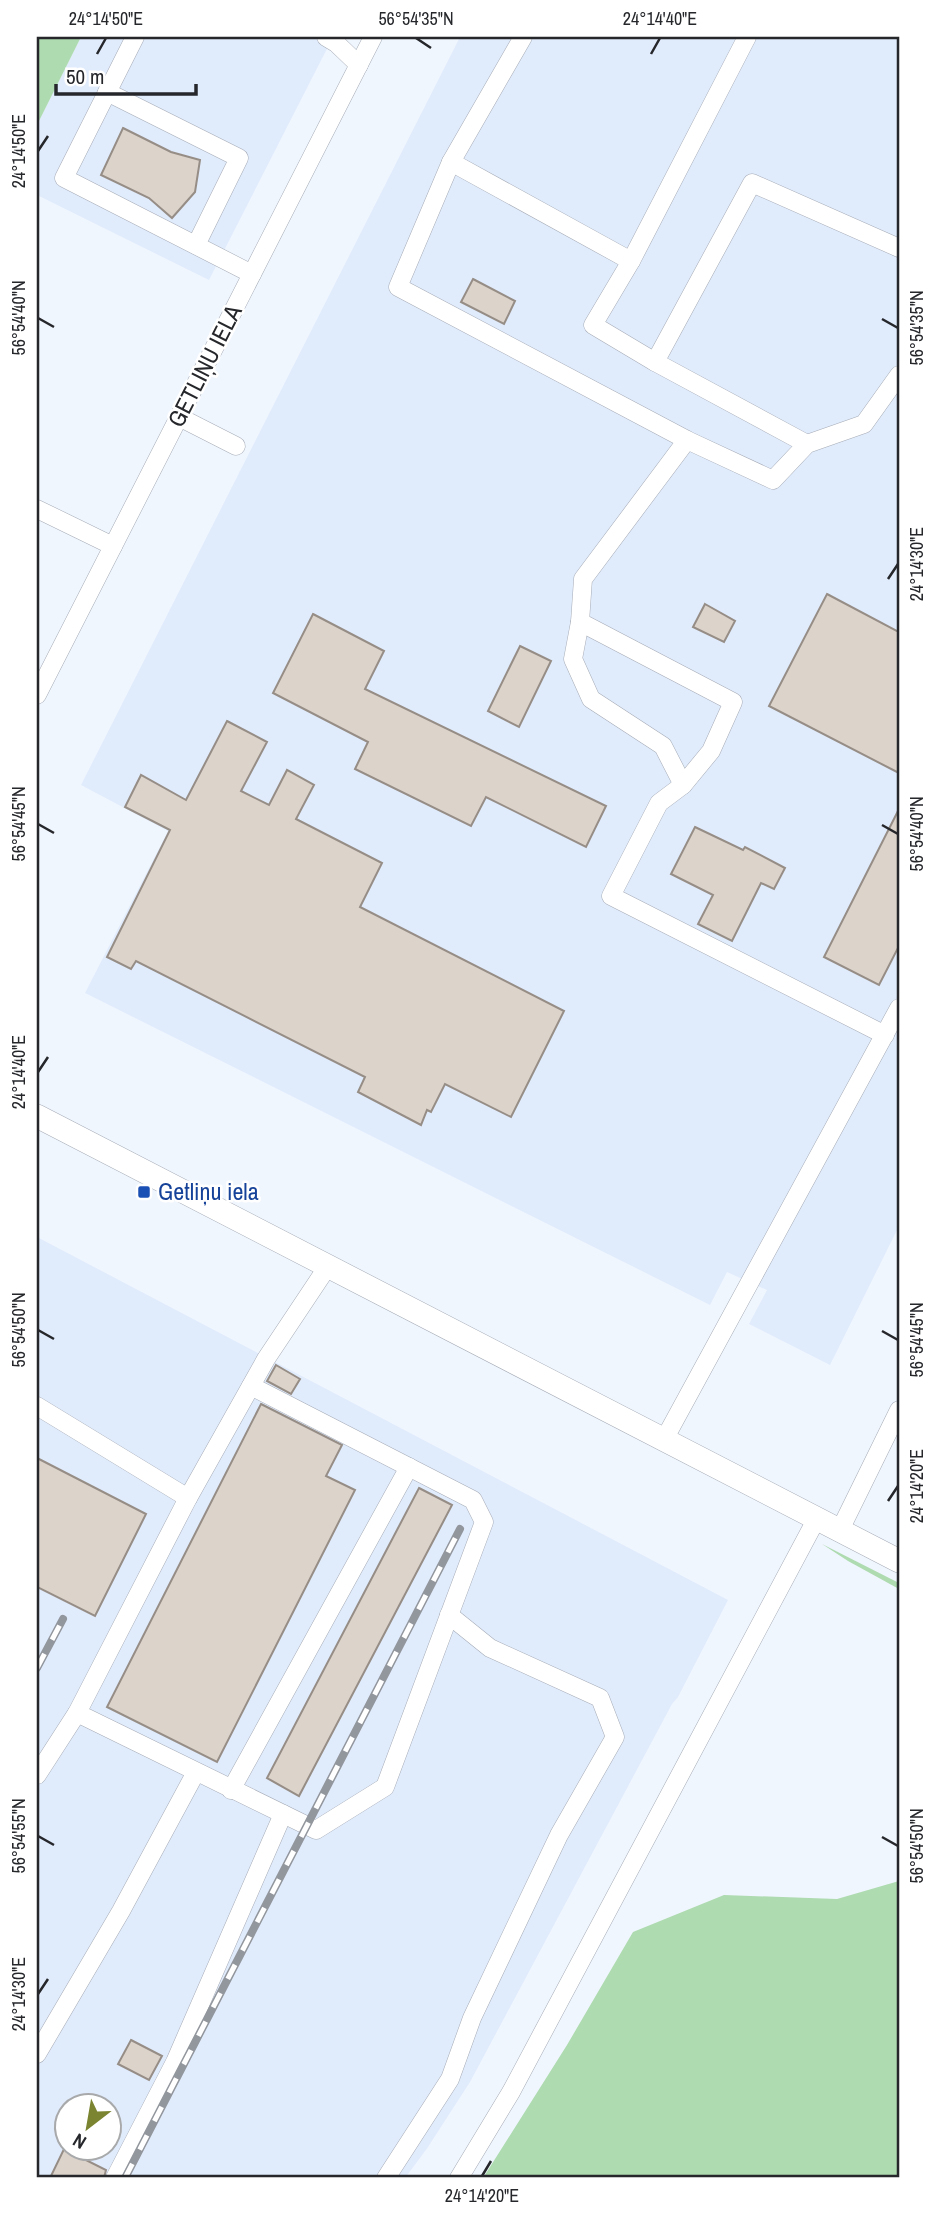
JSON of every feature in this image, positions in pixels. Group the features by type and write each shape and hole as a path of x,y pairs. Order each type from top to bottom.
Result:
{"main road":[{"path":"37,1116 899,1561"}],"street":[{"path":"135,37 64,178 252,274"},
{"path":"326,37 337,43 359,65"},
{"name":"GETLIŅU IELA","path":"37,695 373,37"},
{"path":"523,37 451,162 398,287 687,440 773,480 807,444 864,424 899,375"},
{"path":"747,37 631,261 593,325 655,362 807,444"},
{"path":"107,92 239,158 196,245"},
{"path":"451,162 631,261"},
{"path":"655,362 752,183 899,248"},
{"path":"179,417 236,446"},
{"path":"683,785 663,747 591,699 573,659 580,622 583,579 687,440"},
{"path":"37,509 113,546"},
{"path":"580,622 733,702 711,751 683,785 659,803 611,896 885,1035"},
{"path":"665,1438 899,1008"},
{"path":"37,1775 77,1713 188,1498 251,1386 328,1266"},
{"path":"77,1713 316,1830 385,1787 484,1522 473,1500 251,1386"},
{"path":"37,1406 188,1498"},
{"path":"840,1530 899,1410"},
{"path":"231,1790 409,1467"},
{"path":"459,2178 511,2092 817,1518"},
{"path":"386,2178 450,2079 472,2018 559,1835 615,1737 600,1698 490,1648 449,1615"},
{"path":"37,2054 121,1911 197,1772"},
{"path":"115,2178 175,2062 283,1814"}],"shaded area":[{"path":"81,37 333,37 209,280 37,195 37,125"},
{"path":"460,37 899,37 899,1226 830,1365 749,1324 767,1290 727,1272 710,1305 85,993 168,831 81,785"},
{"path":"37,1237 728,1600 470,2082 405,2178 37,2178"}],"green space":[{"path":"37,37 81,37 37,125"},
{"path":"822,1544 899,1583 899,1589 848,1561"},
{"path":"899,1881 899,2178 483,2178 567,2045 633,1932 724,1895 837,1899"}],"building":[{"path":"123,128 171,152 200,160 195,192 172,218 149,198 101,175"},
{"path":"473,279 515,301 504,324 461,302"},
{"path":"827,594 899,632 899,773 769,706"},
{"path":"705,604 735,621 724,642 693,627"},
{"path":"313,614 384,651 365,689 606,806 586,847 486,797 471,826 355,769 368,742 273,693"},
{"path":"520,646 551,661 519,727 488,711"},
{"path":"227,721 267,742 241,791 269,805 287,770 314,785 296,819 382,863 360,907 564,1011 511,1117 445,1084 431,1112 427,1110 421,1125 358,1092 365,1077 136,961 131,969 107,957 170,830 125,807 141,775 186,800"},
{"path":"899,809 899,946 879,985 824,957"},
{"path":"695,827 743,850 745,847 785,868 774,889 761,883 732,941 698,924 713,895 671,874"},
{"path":"276,1365 300,1379 291,1394 267,1381"},
{"path":"261,1404 342,1445 326,1476 355,1490 217,1762 107,1707"},
{"path":"37,1458 146,1514 95,1616 37,1587"},
{"path":"419,1488 452,1505 299,1796 267,1778"},
{"path":"131,2040 162,2056 149,2080 118,2064"},
{"path":"58,2162 90,2162 106,2170 104,2178 50,2178"}],"railway":[{"path":"125,2178 460,1529"},
{"path":"37,1668 63,1619"}],"place":[{"name":"Getliņu iela","path":"144,1192"}]}
